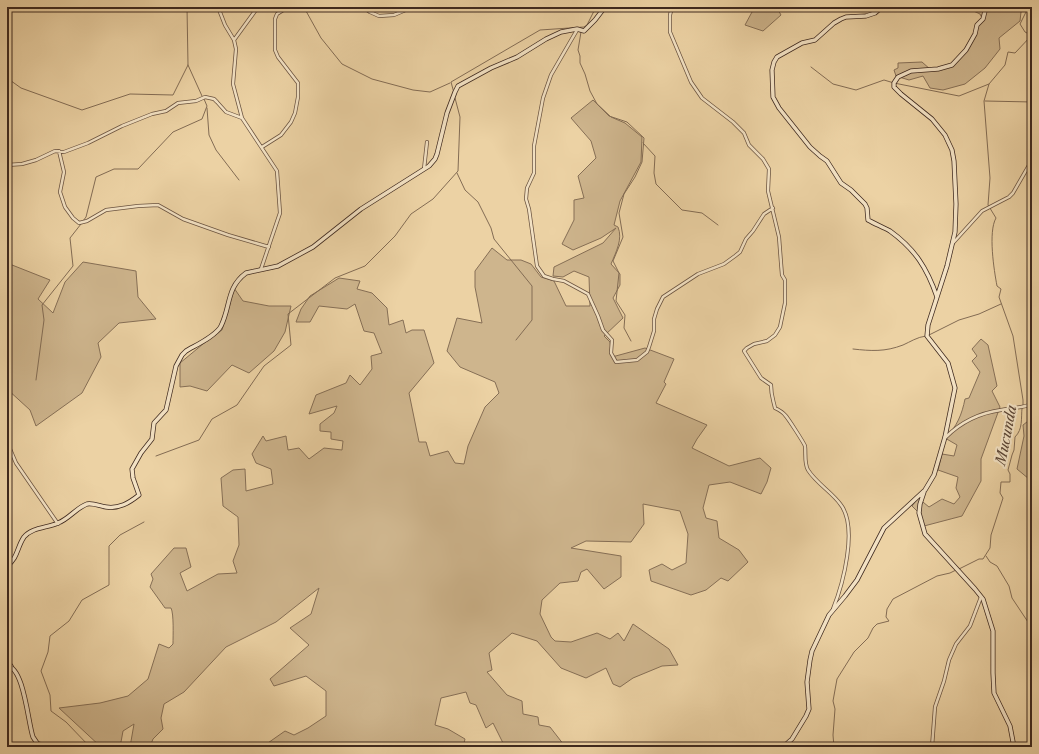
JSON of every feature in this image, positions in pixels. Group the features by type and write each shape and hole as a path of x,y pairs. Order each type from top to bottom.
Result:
{"street":[{"path":"218,7 225,25 234,40 236,50 233,84 242,118 275,166 278,177 280,213 261,269"},
{"path":"234,40 249,17 258,7"},
{"path":"262,147 281,135 288,126 293,117 298,97 298,83 274,50 275,19 277,14 288,7"},
{"path":"363,7 379,16 394,15 408,9 422,7"},
{"path":"7,566 13,561 28,533 58,524 87,504 92,503 105,507 120,506 139,495 132,478 132,468 152,439 154,423 166,410 175,370 182,355 218,331 221,326 231,290 246,273 281,265 313,247 362,209 424,170 432,163 437,154 447,113 458,86 491,68 517,57 546,39 561,32 578,30 584,31 605,7"},
{"path":"672,7 670,16 670,32 691,82 702,98 733,122 744,133 748,145 763,159 768,166 768,191 775,224 780,237 782,275 785,280 784,312 780,327 775,335 767,341 754,344 744,351 761,378 771,385 770,394 774,401 775,408 785,415 804,443 807,469 842,505 846,512 849,529 847,561 833,610"},
{"path":"882,7 875,13 866,16 846,17 841,19 834,23 815,40 802,44 778,57 774,62 772,70 773,97 779,108 810,147 828,161 841,183 851,190 865,204 867,208 868,220 890,231 909,246 927,271 937,297"},
{"path":"783,747 792,739 809,709 807,682 810,660 824,624 833,610 857,580 884,528 924,490 934,475 945,437 955,388 948,363 927,336 928,325 953,244 956,220 954,161 946,135 932,119 894,87 894,83 898,77 911,71 938,69 952,65 966,50 975,34 977,25 983,19 986,7"},
{"path":"578,30 551,75 543,98 534,146 534,173 527,188 526,199 529,209 537,266 544,276 564,281 588,294 598,316 602,330 612,340 611,353 616,362 637,360 647,352 654,331 657,310 663,297 698,274 724,264 740,252 746,239 764,214 772,208"},
{"path":"7,165 36,160 55,151 64,152 88,143 111,130 152,114 166,111 178,103 196,101 205,97 214,99 226,112 242,118"},
{"path":"424,170 427,142"},
{"path":"59,151 64,172 60,192 65,207 73,218 79,223 106,210 158,205 186,220 228,235 269,247"},
{"path":"953,244 982,211 1009,197 1013,193 1032,160"},
{"path":"945,437 954,428 980,415 1032,404"},
{"path":"7,442 16,463 58,524"},
{"path":"924,490 919,513 926,534 981,596 993,631 992,673 994,693 1010,726 1014,747"},
{"path":"932,747 935,707 944,681 949,660 956,644 970,626 981,596"},
{"path":"7,661 20,680 33,737 37,742 45,747"}],"shaded area":[{"path":"747,7 778,7 777,8 781,15 763,31 745,25 752,12"},
{"path":"965,7 1027,7 1021,12 1020,21 999,38 1000,49 985,68 965,84 943,90 930,88 923,76 909,80 896,76 894,70 898,68 898,63 922,62 931,70 953,64 966,49 982,18 980,14"},
{"path":"593,100 611,117 625,123 642,137 641,162 620,201 614,225 618,227 620,236 611,264 620,274 620,285 613,298 623,318 604,336 610,342 612,357 645,348 674,359 664,382 666,384 656,403 707,425 692,448 729,466 760,458 771,468 767,482 761,494 730,482 709,485 703,508 706,518 717,521 719,538 739,550 748,562 728,581 721,578 706,590 691,595 651,581 649,570 662,564 672,570 686,563 688,534 680,511 643,504 644,524 631,542 586,541 571,548 621,556 621,577 604,589 587,569 581,572 578,581 560,583 542,600 540,614 551,637 555,641 571,642 597,633 610,639 618,633 624,641 633,624 669,649 678,665 662,666 633,678 620,687 613,684 606,668 586,678 561,668 537,641 512,633 489,653 492,670 487,672 507,695 522,701 523,714 538,717 539,725 550,727 564,745 563,747 505,747 493,723 486,728 476,705 470,703 466,692 441,698 435,725 448,729 465,739 463,747 265,747 265,745 285,731 294,735 326,716 326,691 306,676 274,686 270,679 309,645 290,628 311,614 319,588 276,622 226,647 184,692 164,704 161,718 163,729 153,739 151,744 158,747 130,747 134,724 123,731 121,742 110,747 101,747 59,708 100,703 128,696 148,679 159,644 169,648 173,644 173,620 171,608 165,608 150,587 153,579 151,574 174,548 186,548 191,567 180,573 187,591 218,574 237,573 233,561 239,545 238,517 223,506 221,478 233,470 245,469 246,491 273,484 271,469 256,463 252,454 263,436 266,441 286,436 288,450 299,448 309,459 324,448 342,450 343,441 331,439 331,432 320,431 320,424 334,413 337,406 309,414 316,395 346,383 350,375 360,385 372,369 371,356 382,353 374,333 364,331 355,304 347,309 319,306 310,322 296,322 301,309 310,296 339,278 360,281 357,289 372,293 387,308 389,325 403,320 406,333 412,330 424,330 434,363 409,393 419,442 426,442 430,456 448,451 455,463 464,464 468,446 485,407 499,393 495,382 460,367 447,351 457,318 482,323 475,287 475,271 492,248 507,260 521,260 531,264 541,277 554,281 566,306 590,306 589,277 574,271 563,277 553,276 554,267 603,243 616,228 601,238 573,250 562,244 574,220 574,200 584,198 578,176 596,158 591,141 571,118"},
{"path":"83,262 136,271 138,297 156,319 119,323 98,343 101,357 82,393 36,426 30,410 7,389 7,263 50,280 38,299 53,313 65,282"},
{"path":"234,288 243,301 269,306 291,306 285,332 274,351 249,373 232,365 207,391 190,386 180,387 180,363 222,330"},
{"path":"981,339 988,345 997,386 992,391 1000,407 981,459 981,481 962,516 924,526 919,513 912,506 918,498 929,507 942,499 954,504 960,497 956,488 958,477 938,470 942,454 954,456 957,445 945,438 953,429 958,420 965,399 969,398 980,372 972,361 977,356 972,349"},
{"path":"1032,418 1032,478 1029,479 1017,469 1024,436 1023,425"}],"waterway":[{"path":"7,78 21,88 82,110 130,94 173,95 188,65 187,7"},
{"path":"454,93 451,82 540,30 584,27 587,25 596,7"},
{"name":"Mucunda","path":"1031,35 1025,32 1020,24 1027,10 1032,8"},
{"path":"306,11 321,38 342,64 372,79 413,90 430,92 450,83"},
{"path":"581,32 578,50 580,63 590,91 597,104 609,116 627,122 644,138 642,162 635,177 624,194 619,213 623,237 613,261 619,273 616,301 625,315 624,328 631,341"},
{"name":"Mucunda","path":"1023,405 1013,336 999,297 1001,289 997,286 994,271 992,232 996,218 988,205 990,178 984,101 989,84 1005,65 1008,52 1015,53 1032,35"},
{"path":"188,65 202,96"},
{"path":"811,67 833,84 856,90 884,80 959,96 989,84"},
{"path":"156,456 199,440 212,419 237,405 264,366 291,345 288,314 335,278 365,266 395,236 411,214 433,199 458,171 460,117 455,98"},
{"path":"83,221 86,217 96,177 114,169 138,169 173,132 202,119 207,106 204,99"},
{"path":"985,101 1032,102"},
{"path":"207,108 209,135 216,150 239,180"},
{"path":"643,143 655,156 654,173 656,184 682,210 702,213 718,225"},
{"path":"457,173 465,190 478,202 491,228 494,239 532,286 532,320 516,340"},
{"path":"36,380 44,320 42,305 73,266 70,238 81,224"},
{"path":"929,335 959,320 979,314 1001,304"},
{"path":"853,349 890,349 926,336"},
{"name":"Mucunda","path":"959,569 979,559 983,559 990,548 991,535 1003,498 1000,493 1001,482 1010,482 1010,474 1008,470 1014,450 1015,437 1018,434 1020,427 1022,408"},
{"path":"90,747 66,722 51,711 50,695 41,671 48,652 50,636 69,621 82,600 109,585 109,546 120,535 144,522"},
{"path":"986,556 990,562 997,566 1009,586 1012,598 1032,628"},
{"name":"Mucunda","path":"834,747 833,735 835,709 833,701 837,679 854,652 868,638 873,628 877,624 889,621 886,617 887,609 893,599 937,576 956,570"}]}
